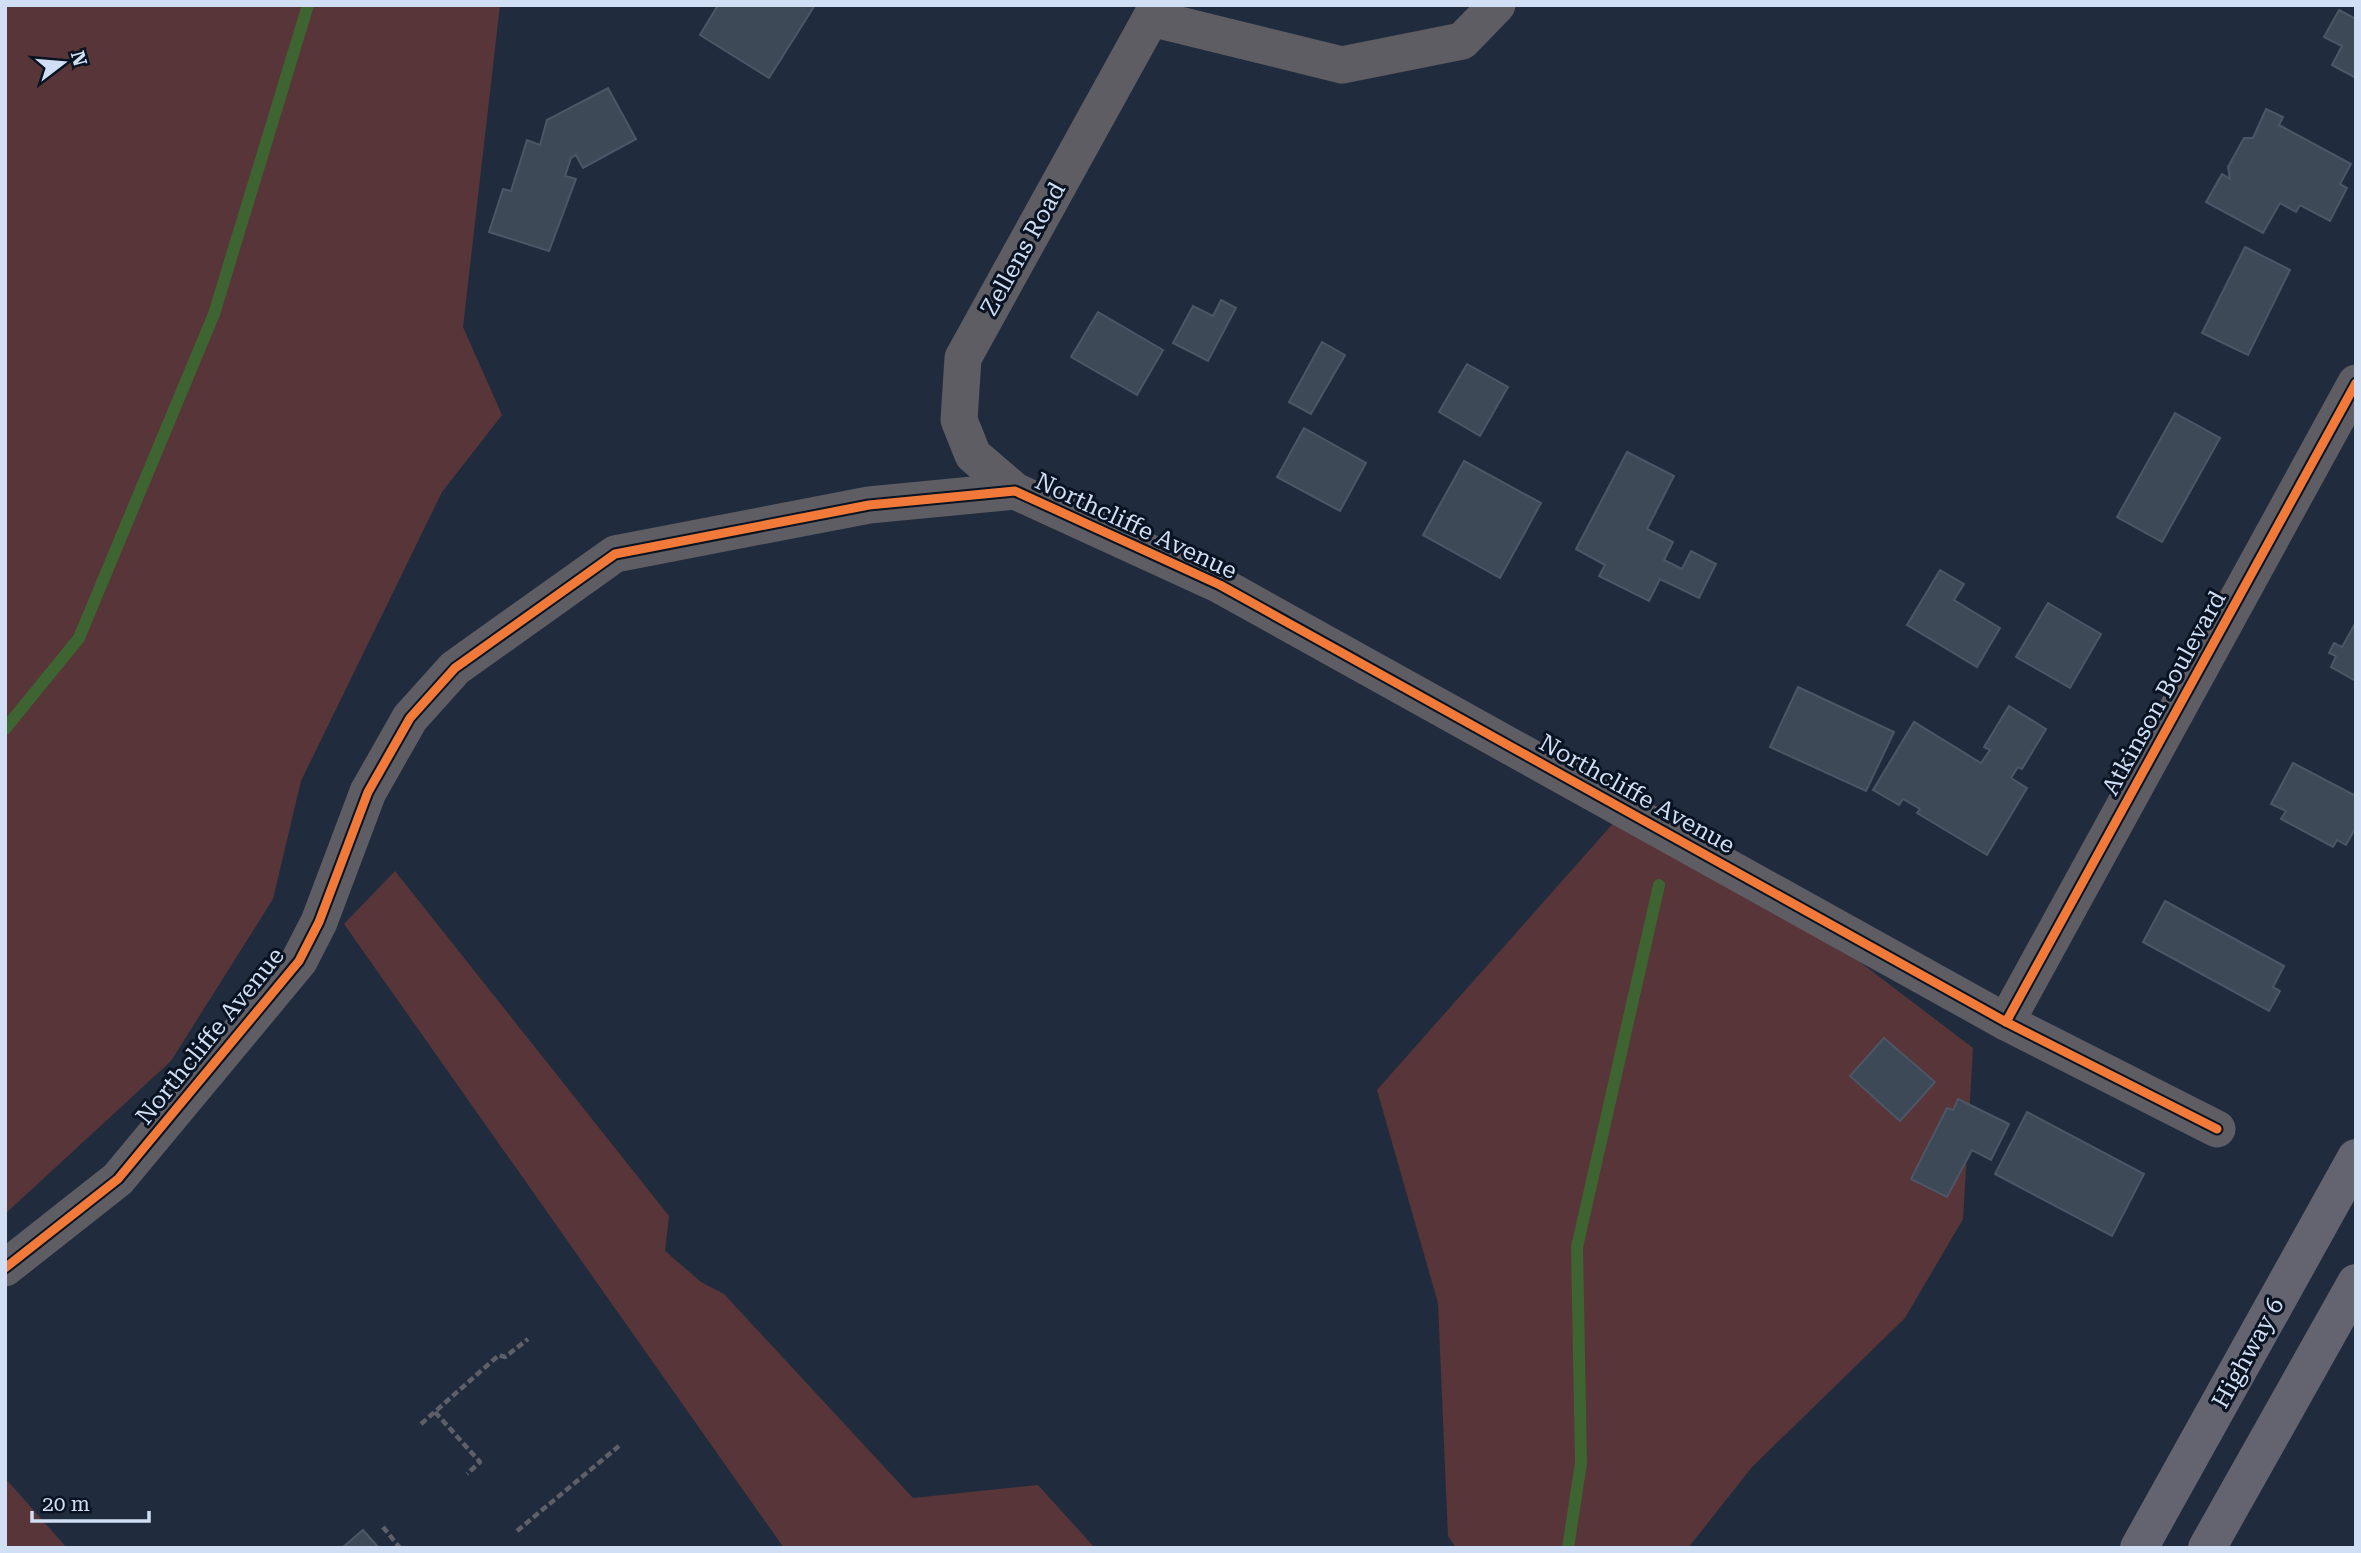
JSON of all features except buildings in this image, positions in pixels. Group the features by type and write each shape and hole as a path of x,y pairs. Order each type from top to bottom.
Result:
{"highway":[{"name":"Highway 6","path":"2139,1548 2356,1158"},
{"path":"2207,1548 2356,1283"}],"street":[{"path":"1155,11 1342,65 1462,41 1497,5"},
{"name":"Zellens Road","path":"1015,491 973,455 959,420 963,358 1155,11"},
{"name":"Atkinson Boulevard","path":"2006,1022 2356,383"},
{"name":"Northcliffe Avenue","path":"5,1268 118,1179 299,961 319,922 368,792 410,718 455,668 615,554 869,505 1015,491 1220,585 2006,1022 2217,1129"}],"path":[{"path":"421,1424 499,1355 505,1357 528,1339"},
{"path":"435,1412 480,1462 467,1474"},
{"path":"517,1531 619,1446"},
{"path":"383,1527 400,1548"}],"shaded area":[{"path":"5,5 500,5 463,327 502,415 442,492 301,781 273,899 171,1061 5,1214"},
{"path":"1639,794 1973,1048 1963,1219 1905,1318 1752,1467 1688,1548 1456,1548 1448,1536 1438,1303 1377,1090"},
{"path":"395,871 669,1216 665,1251 701,1282 724,1294 913,1498 1038,1485 1095,1548 784,1548 344,924"},
{"path":"5,1478 67,1548 5,1548"}],"waterway":[{"path":"5,729 79,638 214,314 308,5"},
{"path":"1568,1548 1581,1463 1577,1247 1659,885"}],"cycle path":[{"path":"2006,1022 2356,383"},
{"path":"5,1268 118,1179 299,961 319,922 368,792 410,718 455,668 615,554 869,505 1015,491 1220,585 2006,1022 2217,1129"}]}
